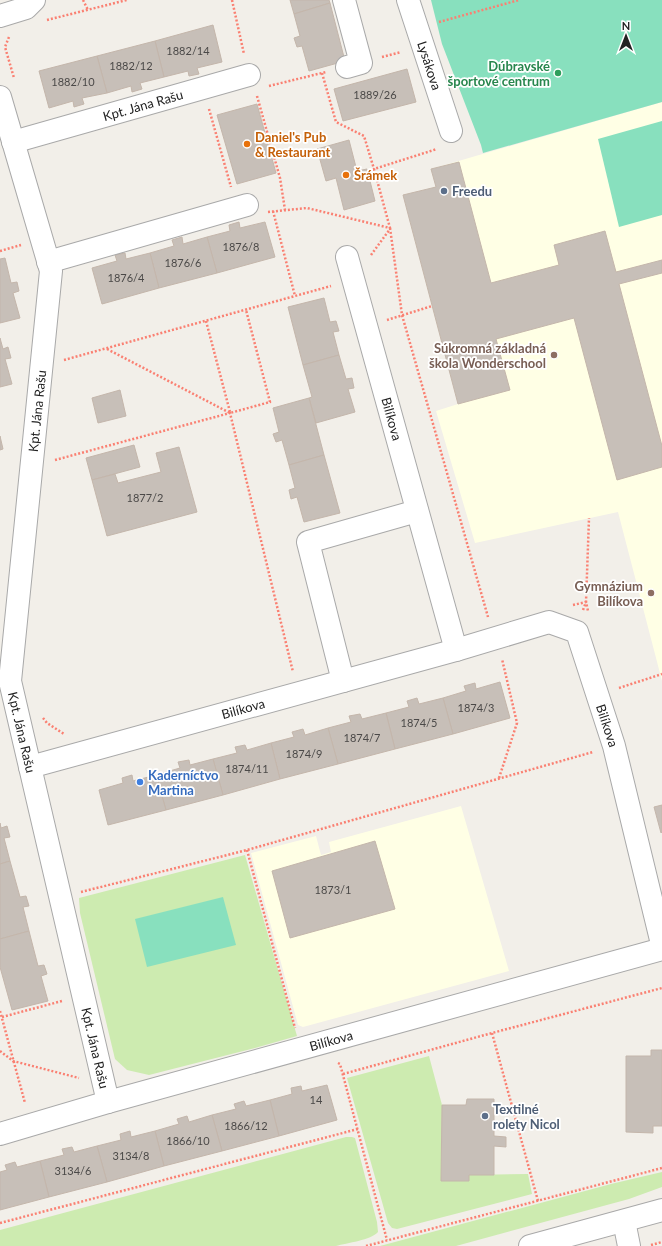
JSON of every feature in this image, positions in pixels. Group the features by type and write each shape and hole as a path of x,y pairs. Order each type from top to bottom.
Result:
{"street":[{"path":"0,16 26,8 34,0"},
{"path":"344,0 361,63 346,66"},
{"name":"Lysákova","path":"408,0 446,139"},
{"name":"Kpt. Jána Rašu","path":"13,142 252,82"},
{"name":"Kpt. Jána Rašu","path":"8,91 13,142 51,272 10,681 108,1102"},
{"path":"48,262 247,205"},
{"name":"Bilíkova","path":"347,257 456,650"},
{"path":"343,681 308,542 418,510"},
{"name":"Bilíkova","path":"30,767 456,650 549,622 583,624 598,694 614,746 662,944"},
{"name":"Bilíkova","path":"0,1134 108,1102 662,949"},
{"path":"530,1246 662,1210"},
{"path":"624,1221 629,1246"}],"path":[{"path":"83,0 88,10"},
{"path":"43,21 127,0"},
{"path":"416,27 519,0"},
{"path":"8,91 5,47 11,35"},
{"path":"322,73 336,122 364,136 390,228 402,315 489,621 502,660 517,723 499,778"},
{"path":"268,86 310,76"},
{"path":"252,82 280,178 285,210"},
{"path":"207,103 232,191 247,205 262,213 307,208 390,228"},
{"path":"374,169 446,139"},
{"path":"273,211 295,296"},
{"path":"62,354 61,361 321,289"},
{"path":"366,326 432,306"},
{"path":"48,462 270,402 246,310"},
{"path":"206,321 230,413 293,673"},
{"path":"106,349 230,413"},
{"path":"583,624 586,602 589,518"},
{"path":"571,606 586,602"},
{"path":"583,624 586,602"},
{"path":"495,662 509,658"},
{"path":"598,694 662,674"},
{"path":"42,717 46,723 67,736"},
{"path":"75,893 247,850 598,750"},
{"path":"247,850 295,1028"},
{"path":"343,1074 662,988"},
{"path":"2,1017 66,1000"},
{"path":"0,1011 26,1108"},
{"path":"492,1033 538,1201"},
{"path":"0,1051 14,1061 82,1079"},
{"path":"336,1062 340,1064 343,1074 388,1240"},
{"path":"77,1084 82,1079 82,1073"},
{"path":"0,1223 358,1128"},
{"path":"366,1246 662,1168"},
{"path":"650,1246 662,1242"}],"shaded area":[{"name":"Súkromná základná škola Wonderschool","path":"662,102 662,681 618,512 475,543 436,411 458,404 403,195 436,187 431,169"},
{"path":"461,806 509,971 303,1027 298,1025 251,853 316,836 321,855 331,852 329,842"}],"green space":[{"name":"Dúbravské športové centrum","path":"431,0 662,0 662,102 483,153 442,44"},
{"path":"662,121 662,215 619,227 598,139"},
{"path":"245,855 297,1036 149,1075 127,1070 115,1059 80,913 79,898"},
{"path":"223,897 236,945 147,967 135,919"},
{"path":"429,1056 442,1105 441,1181 468,1181 469,1175 528,1174 532,1194 397,1229 392,1228 388,1223 347,1078"},
{"path":"346,1137 355,1138 377,1222 378,1232 375,1235 365,1239 336,1246 0,1246 0,1230"},
{"path":"662,1172 662,1187 629,1199 456,1246 380,1246 611,1184"}],"building":[{"path":"290,0 329,0 330,3 294,14"},
{"path":"330,3 345,61 309,71 302,46 297,47 294,38 300,36 294,14"},
{"path":"213,25 222,62 197,68 199,74 189,76 188,71 164,77 155,41"},
{"path":"155,41 164,77 140,83 142,89 132,92 131,86 107,93 97,56"},
{"path":"97,56 107,93 82,98 84,104 74,107 73,101 49,108 39,71"},
{"path":"407,69 416,102 343,121 334,89"},
{"name":"Daniel's Pub & Restaurant","path":"257,104 276,173 237,184 217,115"},
{"name":"Šrámek","path":"349,140 357,171 367,169 375,201 344,210 336,178 326,181 317,149"},
{"path":"459,162 491,283 559,265 554,245 605,231 616,272 662,260 662,273 619,284 662,446 662,467 617,480 574,318 496,339 510,390 458,404 403,195 436,187 431,169"},
{"path":"239,222 240,228 265,222 275,257 217,273 207,237 230,231 229,225"},
{"path":"182,237 183,244 207,237 217,273 159,288 150,253 174,246 172,240"},
{"path":"125,253 126,259 150,253 159,288 102,304 92,268 117,261 115,255"},
{"path":"5,258 11,283 17,282 19,291 13,293 20,318 0,323 0,259"},
{"path":"324,298 330,322 336,321 339,331 333,332 339,355 303,365 288,307"},
{"path":"0,338 3,349 8,347 11,358 5,359 12,384 0,387"},
{"path":"339,355 346,379 352,378 354,388 348,389 355,412 316,423 309,398 312,397 303,365"},
{"path":"120,390 126,416 98,423 92,398"},
{"path":"309,398 324,455 289,465 282,440 276,442 273,434 279,432 273,408"},
{"path":"0,436 3,449 0,450"},
{"path":"134,445 140,467 92,480 86,458"},
{"path":"179,447 197,512 107,536 92,480 115,474 118,483 161,472 156,453"},
{"path":"324,455 340,513 304,522 297,497 291,499 289,490 295,488 289,465"},
{"path":"500,682 510,718 453,734 443,698 466,691 464,686 475,683 476,689"},
{"path":"417,698 419,704 443,698 453,734 395,749 386,713 409,707 407,701"},
{"path":"386,713 395,749 338,764 328,728 351,722 349,716 360,714 362,719"},
{"path":"328,728 338,764 280,779 271,743 294,737 292,732 303,729 305,735"},
{"path":"271,743 280,779 223,795 213,759 237,753 235,747 245,745 247,750"},
{"path":"213,759 223,795 166,810 156,775 180,768 178,762 189,760 190,765"},
{"path":"132,775 133,781 156,775 166,810 108,825 99,790 123,783 122,778"},
{"path":"662,805 662,832 661,833 654,807"},
{"path":"0,823 1,828 7,826 10,837 4,838 10,861 0,864"},
{"path":"375,841 395,909 290,938 272,871"},
{"path":"10,861 20,897 26,896 29,906 23,907 29,931 0,939 0,864"},
{"path":"29,931 38,966 44,965 47,974 41,976 48,1001 12,1010 0,967 0,939"},
{"path":"651,1050 662,1050 662,1126 653,1126 653,1133 626,1132 626,1056 651,1056"},
{"path":"327,1085 337,1120 279,1136 270,1100 292,1094 291,1088 301,1086 302,1091"},
{"path":"467,1099 494,1099 494,1136 506,1137 506,1147 494,1146 494,1175 469,1175 469,1181 441,1181 442,1105 466,1105"},
{"path":"270,1100 279,1136 222,1151 212,1115 236,1109 234,1104 244,1101 246,1106"},
{"path":"212,1115 222,1151 164,1166 155,1131 179,1124 177,1119 187,1116 189,1122"},
{"path":"130,1131 131,1137 155,1131 164,1166 107,1182 97,1146 121,1140 120,1134"},
{"path":"97,1146 107,1182 49,1197 40,1161 64,1155 62,1149 72,1147 74,1152"},
{"path":"40,1161 49,1197 0,1210 0,1172 7,1170 5,1165 15,1162 17,1167"}],"place":[{"name":"Dúbravské športové centrum","path":"558,73"},
{"name":"Daniel's Pub & Restaurant","path":"247,144"},
{"name":"Šrámek","path":"346,175"},
{"name":"Freedu","path":"444,191"},
{"name":"Súkromná základná škola Wonderschool","path":"554,355"},
{"name":"Gymnázium Bilíkova","path":"651,593"},
{"name":"Kaderníctvo Martina","path":"140,782"},
{"name":"Textilné rolety Nicol","path":"485,1116"}]}
